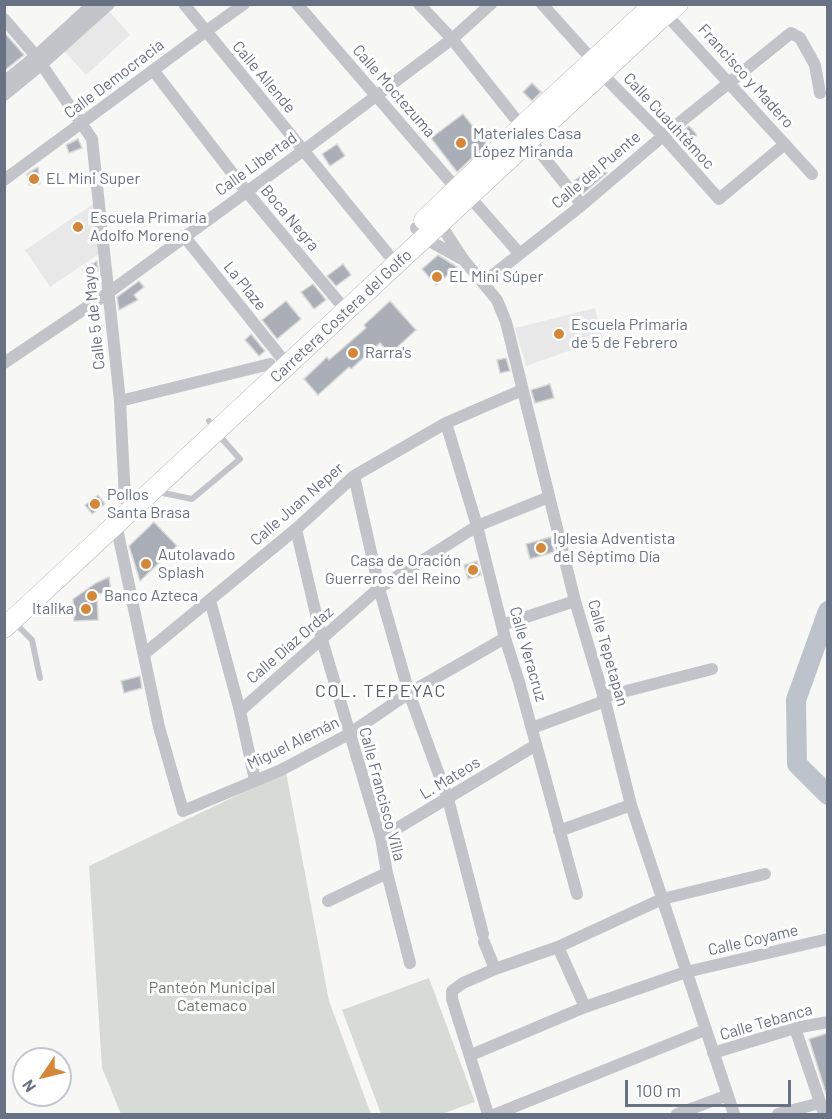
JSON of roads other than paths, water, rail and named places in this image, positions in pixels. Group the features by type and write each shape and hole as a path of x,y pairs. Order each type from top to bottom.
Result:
{"main road":[{"name":"Carretera Costera del Golfo","path":"493,164 530,140 602,74 664,7"},
{"name":"Carretera Costera del Golfo","path":"7,620 125,499 212,427 436,218 466,197 493,164 664,7"},
{"name":"Carretera Costera del Golfo","path":"7,620 116,524 275,360 388,254 420,233"}],"street":[{"path":"4,95 93,4"},
{"path":"4,82 39,60 109,4"},
{"name":"Calle Allende","path":"184,4 388,254"},
{"name":"Calle Democracia","path":"4,180 244,4"},
{"name":"Calle Moctezuma","path":"297,4 375,96 519,253"},
{"path":"419,4 452,39 514,117"},
{"name":"Calle Libertad","path":"4,363 108,293 304,150 452,39 491,4"},
{"path":"542,4 586,53"},
{"name":"Francisco y Madero","path":"664,7 812,174"},
{"name":"Calle 5 de Mayo","path":"4,18 39,60 92,139 120,401 125,499"},
{"name":"Calle del Puente","path":"484,282 582,205 663,136 791,33 800,38 815,66 820,93"},
{"name":"Boca Negra","path":"153,70 246,191 338,301"},
{"name":"Calle Cuauhtémoc","path":"602,74 663,136 719,199 785,144"},
{"path":"530,140 582,205"},
{"name":"Calle Tepetapan","path":"436,218 463,259 497,300 506,322 575,601 604,699 631,805 734,1114"},
{"path":"420,233 463,259"},
{"name":"La Plaze","path":"184,236 275,360"},
{"path":"120,401 275,360"},
{"name":"Calle Juan Neper","path":"144,654 296,529 354,476 446,423 522,390"},
{"name":"Calle Veracruz","path":"446,423 477,526 505,638 577,894"},
{"path":"354,476 379,588 409,693 448,799 483,938 495,969"},
{"name":"Calle Díaz Ordaz","path":"240,711 379,588 477,526 549,497"},
{"path":"116,524 144,654"},
{"name":"Calle Francisco Villa","path":"296,529 322,640 381,838 387,873 410,963"},
{"path":"210,600 240,711 255,780"},
{"path":"502,625 575,601"},
{"name":"Miguel Alemán","path":"144,654 159,727 183,811 280,770 349,734 409,693 505,638"},
{"path":"532,728 604,699 712,669"},
{"name":"L. Mateos","path":"381,838 536,745"},
{"path":"560,831 631,805"},
{"path":"328,901 387,873"},
{"path":"488,1114 452,999 452,991 463,983 558,947 663,898 765,874"},
{"name":"Calle Coyame","path":"471,1055 585,1007 686,972 828,939"},
{"path":"558,947 585,1007"},
{"name":"Calle Tebanca","path":"713,1053 795,1028 828,1022"},
{"path":"778,1114 822,1109 795,1028"},
{"path":"496,1114 705,1030"},
{"path":"677,1114 728,1095"}],"lane":[{"path":"150,489 192,499 240,459 212,427"},
{"path":"7,620 32,640 40,678"}],"waterway":[{"path":"828,611 796,700 797,764 828,795"}],"place":[{"name":"Materiales Casa López Miranda","path":"461,143"},
{"name":"EL Mini Super","path":"34,179"},
{"name":"Escuela Primaria Adolfo Moreno","path":"78,227"},
{"name":"EL Mini Súper","path":"437,277"},
{"name":"Escuela Primaria de 5 de Febrero","path":"559,334"},
{"name":"Rarra's","path":"353,353"},
{"name":"Pollos Santa Brasa","path":"95,504"},
{"name":"Iglesia Adventista del Séptimo Día","path":"541,548"},
{"name":"Autolavado Splash","path":"146,564"},
{"name":"Casa de Oración Guerreros del Reino","path":"473,570"},
{"name":"Banco Azteca","path":"92,596"},
{"name":"Italika","path":"86,609"}],"district":[{"name":"COL. TEPEYAC","path":"381,691"}],"park label":[{"name":"Panteón Municipal Catemaco","path":"212,997"}]}
